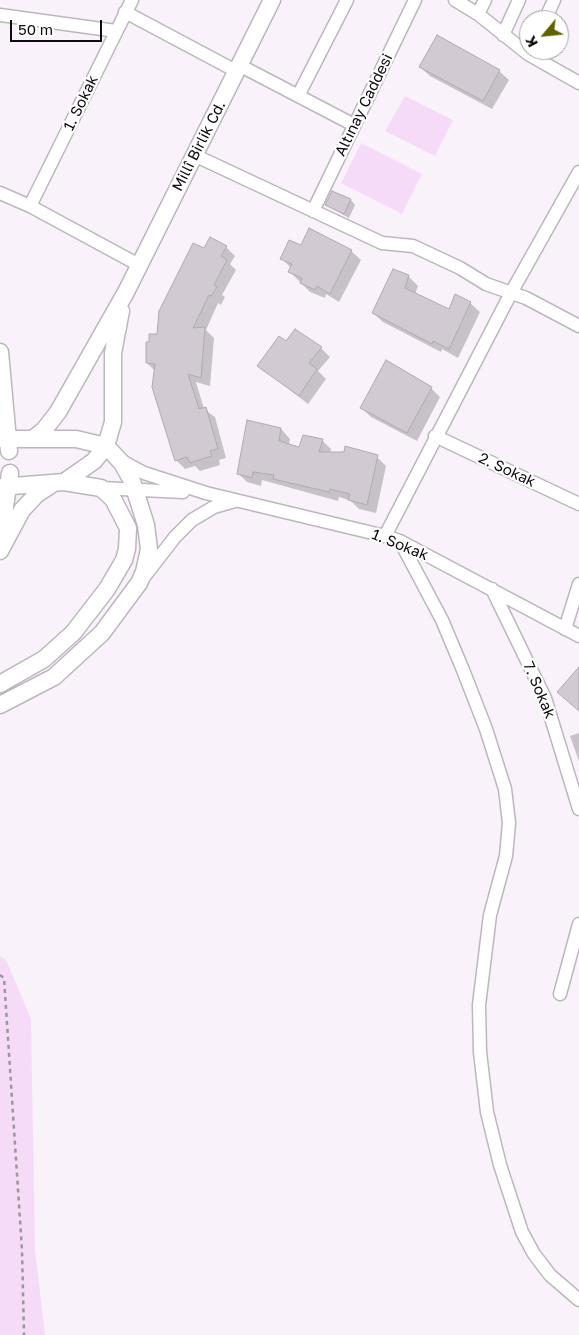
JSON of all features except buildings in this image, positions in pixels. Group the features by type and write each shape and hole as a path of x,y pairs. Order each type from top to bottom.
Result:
{"main road":[{"name":"Millî Birlik Cd.","path":"34,438 48,426 58,412 126,292 272,0"},
{"name":"Millî Birlik Cd.","path":"106,446 111,431 113,415 116,333 126,292"},
{"path":"0,352 4,442 12,460 5,483 0,543"},
{"path":"0,705 38,687 68,666 102,633 139,583 147,560 149,538 134,483 118,459 106,446 76,439 34,438 4,442"},
{"path":"0,551 16,520 29,502 94,461 106,446"},
{"path":"0,684 29,669 60,646 107,589 119,570 128,548 128,528 119,507 108,493 101,488 59,483 5,483"}],"street":[{"name":"1. Sokak","path":"30,206 132,0"},
{"path":"298,96 347,0"},
{"name":"Altınay Caddesi","path":"312,210 415,0"},
{"path":"455,0 478,14 519,45"},
{"path":"478,14 485,0"},
{"path":"503,35 519,0"},
{"path":"125,12 354,125"},
{"path":"0,15 116,31"},
{"path":"542,60 579,83"},
{"path":"194,154 382,243 413,246 460,268 486,284 511,292 579,326"},
{"path":"385,536 511,292 579,172"},
{"path":"0,193 30,206 139,265"},
{"name":"2. Sokak","path":"435,436 579,504"},
{"path":"101,488 134,483 206,493"},
{"path":"119,507 119,496 134,483 206,493"},
{"name":"1. Sokak","path":"206,493 400,541 579,636"},
{"path":"139,583 175,537 192,520 214,506 237,500"},
{"path":"400,541 442,620 460,662 486,730 505,789 509,823 506,856 490,915 479,1005 480,1052 487,1112 500,1165 522,1232 550,1275 579,1300"},
{"path":"565,629 579,584"},
{"name":"7. Sokak","path":"492,589 545,698 578,796 579,809"},
{"path":"560,994 577,942 579,924"}],"path":[{"path":"0,975 4,978 22,1250 24,1335"}],"shaded area":[{"path":"405,96 453,120 435,156 385,131"},
{"path":"361,143 422,174 402,214 341,183"},
{"path":"0,956 6,960 31,1019 35,1249 45,1335 0,1335"}]}
